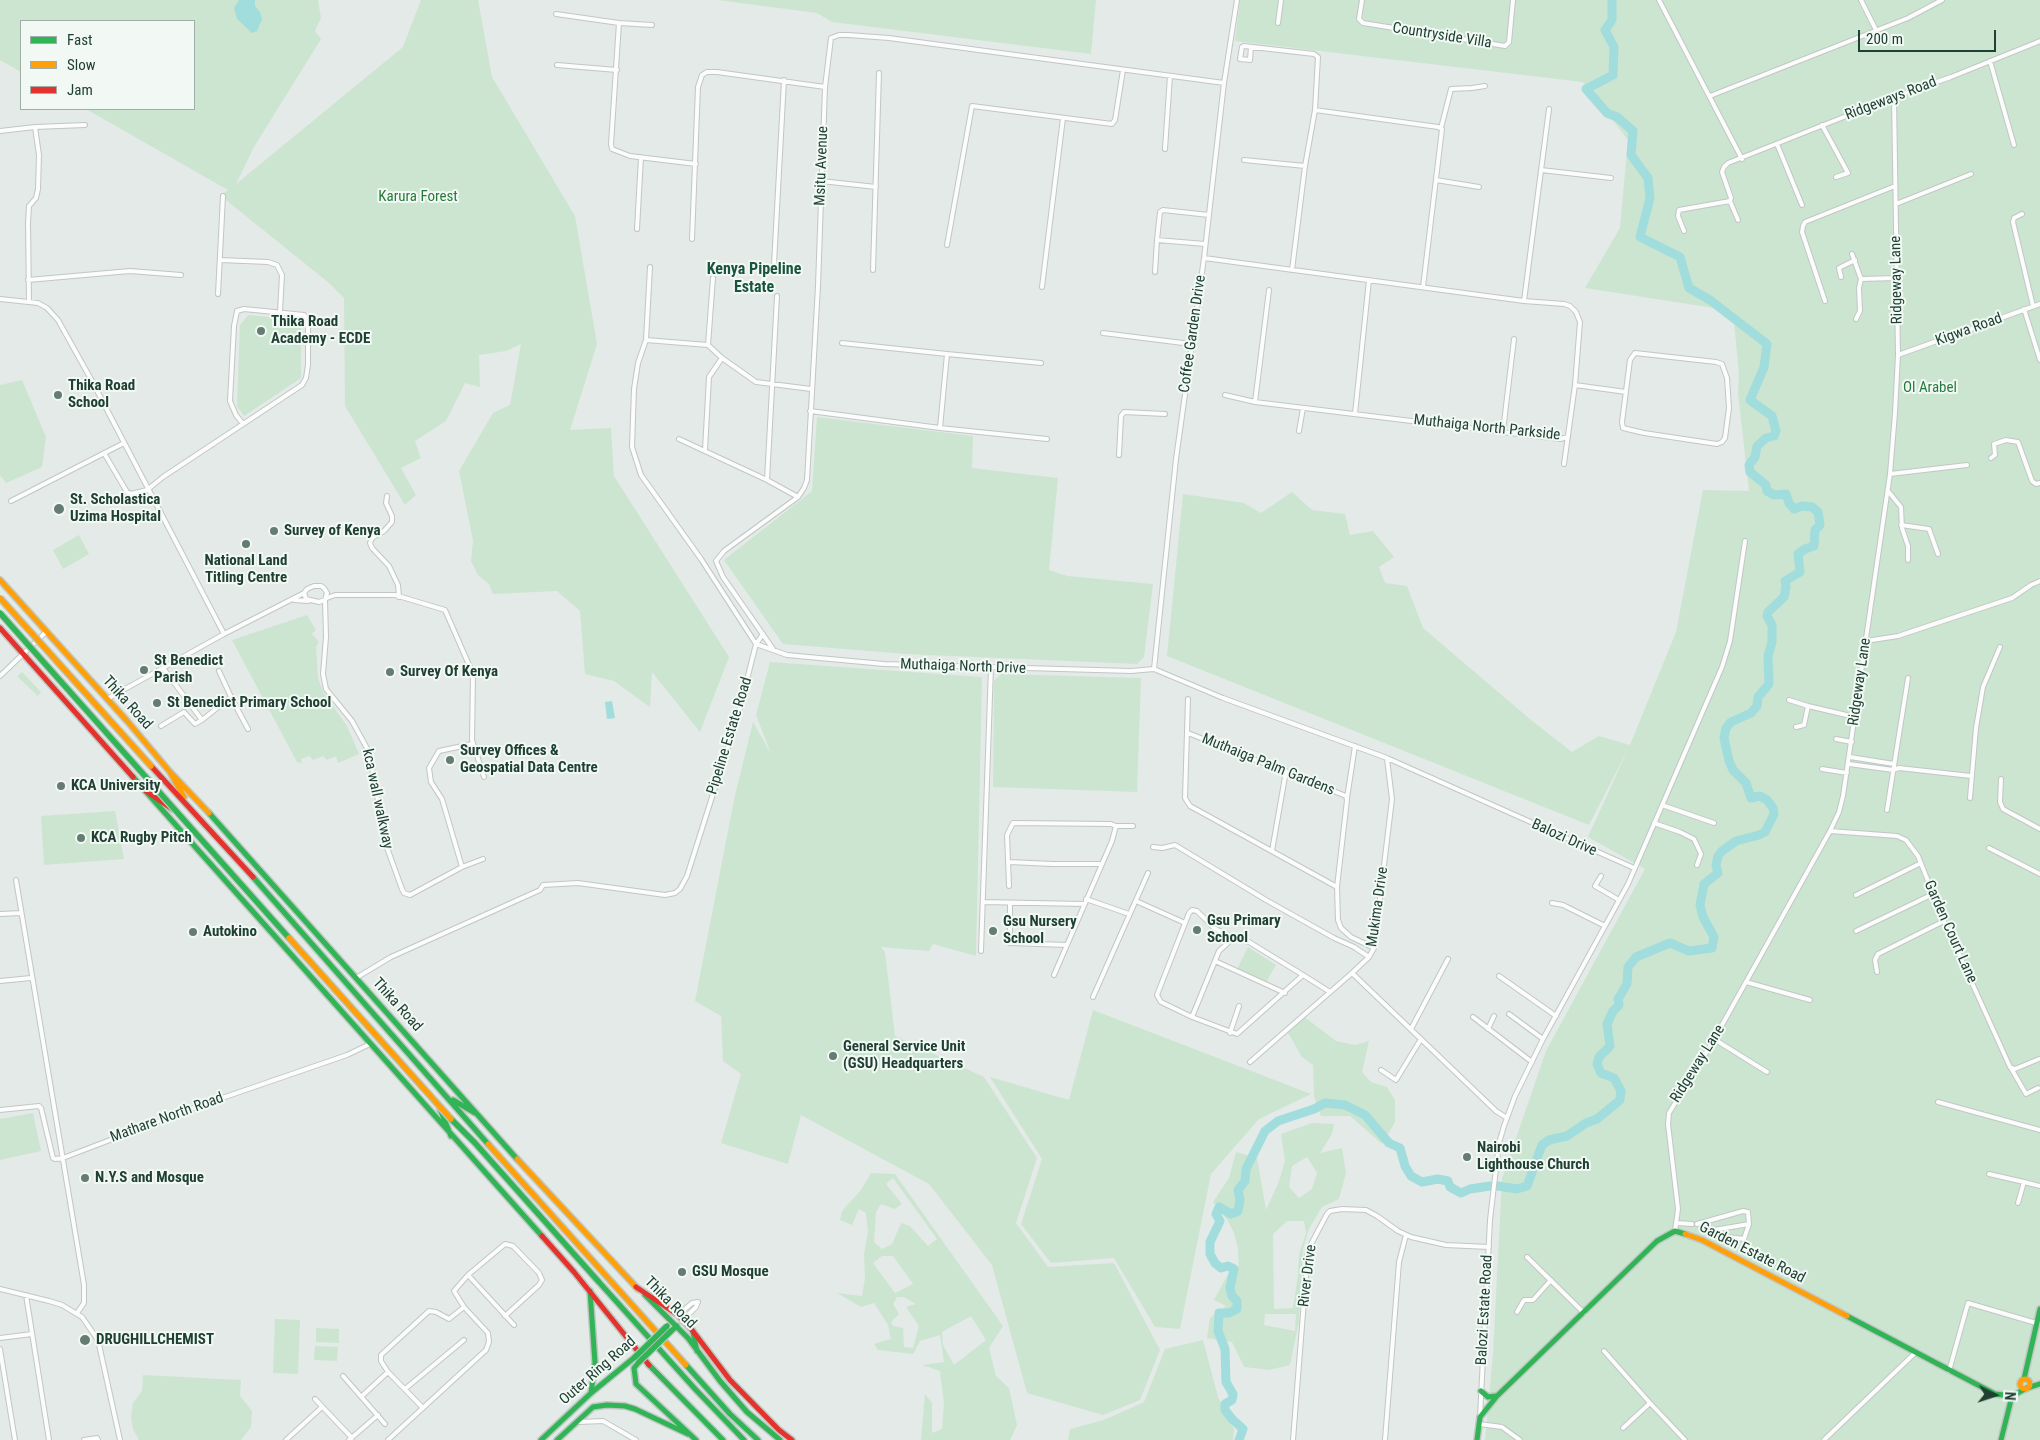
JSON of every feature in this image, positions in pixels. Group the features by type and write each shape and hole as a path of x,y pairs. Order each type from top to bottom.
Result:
{"main road":[{"name":"Thika Road","path":"0,580 475,1113 601,1251 674,1324 747,1412 780,1440"},
{"name":"Thika Road","path":"0,598 190,807 676,1354 725,1408 758,1440"},
{"path":"0,612 396,1056 439,1108 475,1143 696,1390 744,1440"},
{"path":"0,628 590,1291 649,1366 723,1440"},
{"path":"170,772 190,807"},
{"path":"146,791 177,812"},
{"path":"450,1098 475,1113"},
{"path":"439,1108 451,1136"},
{"name":"Garden Estate Road","path":"1480,1417 1497,1396 1657,1241 1675,1231 1702,1240 1914,1353 1998,1395 2014,1395 2040,1384"},
{"path":"636,1287 678,1315 692,1330 730,1380 779,1430 792,1440"},
{"path":"590,1291 595,1363 591,1394"},
{"path":"2026,1389 2021,1387 2040,1310"},
{"name":"Outer Ring Road","path":"540,1440 591,1394 637,1359 674,1324"},
{"path":"692,1330 697,1351"},
{"name":"Outer Ring Road","path":"637,1359 634,1376 640,1389 679,1422 688,1434"},
{"path":"2024,1381 2040,1384"},
{"path":"2001,1440 2009,1405 2024,1381"},
{"path":"1481,1391 1488,1397 1497,1396"},
{"path":"1998,1395 2009,1405"},
{"name":"Outer Ring Road","path":"557,1440 594,1408 617,1405 635,1409 688,1434"},
{"path":"1478,1440 1480,1417"},
{"path":"688,1434 696,1440"}],"street":[{"name":"Coffee Garden Drive","path":"1154,669 1176,459 1204,258 1224,82 1236,0"},
{"path":"1278,23 1281,0"},
{"name":"Countryside Villa","path":"1362,0 1360,22 1504,46 1509,42 1513,0"},
{"path":"1659,0 1742,159"},
{"path":"1861,0 1876,30"},
{"path":"1710,96 1908,18 1942,0"},
{"path":"556,14 619,23 652,25"},
{"path":"619,23 612,149 621,154 696,164"},
{"name":"Msitu Avenue","path":"798,496 807,480 818,286 825,87 830,41 839,35 889,38 1224,82"},
{"name":"Ridgeways Road","path":"1730,201 1731,198 1722,172 1728,164 1822,125 2040,41"},
{"path":"1251,47 1314,54 1318,57 1315,110 1305,166 1292,270"},
{"path":"1990,61 2014,145"},
{"path":"556,65 616,70"},
{"path":"947,245 972,106 1112,124 1114,122 1123,70"},
{"path":"692,239 698,87 702,75 707,72 717,72 825,87"},
{"path":"873,270 879,73"},
{"path":"1165,149 1170,76"},
{"path":"774,264 784,80"},
{"path":"1423,287 1442,129 1451,88 1485,86"},
{"name":"Ridgeway Lane","path":"1675,1231 1677,1223 1677,1194 1668,1113 1714,1039 1830,831 1839,812 1849,764 1888,491 1898,356 1894,97"},
{"path":"1524,301 1549,109"},
{"path":"1315,110 1442,129"},
{"path":"1042,286 1063,118"},
{"path":"0,131 35,127 85,125"},
{"path":"1822,125 1848,173 1836,177"},
{"path":"30,302 28,280 29,206 36,198 38,189 40,156 35,127"},
{"path":"1777,144 1802,205"},
{"path":"637,229 641,157"},
{"path":"1244,160 1305,166"},
{"path":"1541,170 1611,178"},
{"path":"1896,204 1971,174"},
{"path":"1436,180 1479,187"},
{"path":"821,181 876,187"},
{"path":"1825,301 1802,232 1802,226 1805,222 1896,186"},
{"path":"218,294 223,196"},
{"path":"1684,232 1678,216 1681,209 1730,201 1738,220"},
{"path":"1155,272 1160,212 1162,210 1209,215"},
{"path":"2022,214 2014,218 2013,222 2033,306"},
{"path":"1157,240 1205,244"},
{"path":"1852,254 1861,279 1859,288 1860,311 1856,319"},
{"name":"Muthaiga North Parkside","path":"1204,258 1524,301 1564,304 1576,312 1580,322 1575,385 1568,437 1560,439 1255,402 1225,395"},
{"path":"220,260 268,262 276,265 282,276 280,312"},
{"path":"1841,277 1839,268 1855,260"},
{"path":"650,267 646,340 638,363 634,389 632,446 642,475 701,559 756,644 774,649"},
{"path":"28,280 130,271 181,275"},
{"path":"708,345 713,278"},
{"path":"1861,279 1896,278"},
{"path":"1355,414 1369,280"},
{"path":"1255,402 1269,290"},
{"path":"767,480 777,296"},
{"path":"0,299 38,303 58,320 224,634"},
{"name":"Kigwa Road","path":"1898,356 2040,304"},
{"path":"104,453 128,492 131,494 147,490 158,480 243,424 302,385 306,378 308,320 301,313 244,309 239,310 236,315 230,401 236,415 243,424"},
{"path":"2024,310 2040,360"},
{"path":"1103,333 1191,344"},
{"path":"1503,432 1514,339"},
{"path":"646,340 708,345 722,358 756,382 811,389"},
{"path":"842,343 1041,363"},
{"path":"1635,353 1722,364 1726,370 1728,388 1728,418 1725,438 1717,444 1628,430 1624,428 1622,422 1626,392 1630,360 1635,353"},
{"path":"940,428 947,354"},
{"path":"705,450 709,377 722,358"},
{"path":"1575,385 1626,392"},
{"path":"1299,431 1303,408"},
{"path":"810,411 940,428 1047,439"},
{"path":"1119,456 1121,416 1124,412 1165,414"},
{"path":"1564,464 1568,437"},
{"path":"679,439 798,496 724,551 716,560 723,577 774,649"},
{"path":"1991,458 1995,455 1994,444 2006,440 2018,442 2032,481 2036,484 2040,483"},
{"path":"11,501 124,443"},
{"path":"1890,474 1967,465"},
{"path":"1888,491 1900,505 1901,526 1908,546 1908,560"},
{"path":"387,496 386,503 392,516 392,522 384,531 372,538 371,545 389,566 398,586 399,597"},
{"path":"1901,526 1929,529 1938,554"},
{"path":"1352,973 1496,1111 1507,1118 1515,1096 1543,1038 1619,900 1726,656 1745,541"},
{"path":"1866,641 1898,636 2012,598 2040,581"},
{"path":"107,699 224,634 294,600 308,589 323,586 327,597"},
{"path":"304,593 308,601"},
{"path":"294,600 319,602 335,595 385,594 445,610 448,613 473,674 472,744 484,777"},
{"name":"kca wall walkway","path":"327,597 323,674 326,689 352,721 369,752 386,845 404,893 410,894 482,860"},
{"path":"0,676 46,632"},
{"path":"756,644 763,634"},
{"name":"Pipeline Estate Road","path":"356,978 391,957 540,890 543,885 578,883 665,895 675,893 680,889 687,876 738,715 756,644"},
{"path":"1970,798 1971,776 1984,686 2000,647"},
{"name":"Muthaiga North Drive","path":"774,649 787,655 884,664 1131,671 1154,669"},
{"path":"163,668 202,720"},
{"path":"981,951 991,668"},
{"name":"Balozi Drive","path":"1154,669 1223,698 1387,758 1634,868"},
{"path":"219,671 248,729"},
{"path":"1887,810 1908,678"},
{"path":"161,726 184,712 195,724 231,697"},
{"name":"Muthaiga Palm Gardens","path":"1188,699 1185,798 1190,806 1337,887"},
{"path":"1789,700 1855,717"},
{"path":"1796,727 1804,725 1808,706"},
{"name":"Muthaiga Palm Gardens","path":"1188,733 1286,771 1343,795 1347,799 1337,887 1338,924 1351,937 1374,948"},
{"path":"1836,740 1852,742"},
{"path":"462,868 442,799 431,782 429,768 439,751 472,744"},
{"path":"1347,799 1354,746"},
{"name":"Mukima Drive","path":"1250,1062 1352,973 1369,957 1374,948 1392,799 1387,758"},
{"path":"1850,758 1894,764 1899,768"},
{"path":"1849,764 1893,770 1899,768 1971,776"},
{"path":"1822,769 1847,773"},
{"path":"1272,851 1286,771"},
{"path":"2002,779 2001,806 2040,829"},
{"path":"1662,805 1714,823"},
{"path":"1009,886 1007,835 1013,823 1133,826"},
{"path":"1654,823 1694,839 1701,854 1697,866"},
{"path":"1054,975 1116,832 1116,826"},
{"name":"Garden Court Lane","path":"1830,831 1897,836 1906,840 1913,848 2011,1068 2026,1094 2038,1088"},
{"path":"1153,847 1162,848 1176,845 1266,900 1334,938 1354,946 1369,957"},
{"path":"1989,848 2040,874"},
{"path":"1009,862 1102,864"},
{"path":"1856,895 1921,863"},
{"path":"1093,997 1148,873"},
{"path":"1601,876 1595,886 1619,900"},
{"path":"16,880 84,1285 84,1303 77,1313"},
{"path":"1856,931 1934,894"},
{"path":"1086,899 1129,914"},
{"path":"1136,901 1184,923"},
{"path":"983,902 1084,904"},
{"path":"1010,903 1010,944 1067,945"},
{"path":"1552,903 1563,905 1605,926"},
{"path":"1303,975 1237,1034 1230,1033 1161,1002 1157,995 1188,913 1194,910 1225,934 1248,942 1303,975 1330,992"},
{"path":"0,914 21,913"},
{"path":"1877,972 1875,960 1878,954 1944,921"},
{"path":"1192,1017 1222,947 1237,937"},
{"path":"1411,1029 1448,959"},
{"path":"1215,961 1285,993"},
{"path":"1499,976 1556,1016"},
{"path":"0,981 31,978"},
{"path":"1746,982 1810,1000"},
{"path":"1230,1033 1239,1006"},
{"path":"1509,1014 1543,1038"},
{"path":"1488,1029 1494,1016"},
{"path":"1473,1018 1532,1062"},
{"path":"1381,1070 1396,1080 1421,1039"},
{"path":"1714,1039 1767,1072"},
{"name":"Mathare North Road","path":"64,1158 196,1107 347,1055 370,1044"},
{"path":"2011,1068 2015,1069 2039,1059"},
{"path":"1938,1102 2040,1130"},
{"path":"0,1110 39,1106 53,1158 64,1158"},
{"name":"Balozi Estate Road","path":"1480,1417 1488,1246 1498,1143 1507,1118"},
{"path":"1989,1174 2040,1186"},
{"path":"2018,1203 2024,1182"},
{"name":"River Drive","path":"1293,1440 1308,1250 1330,1211 1342,1209 1366,1210 1406,1235 1446,1245 1488,1246"},
{"path":"1677,1223 1697,1223 1744,1211 1748,1212 1749,1224 1744,1239 1728,1237 1697,1223"},
{"path":"1714,1230 1749,1224"},
{"path":"1385,1440 1399,1262 1406,1235"},
{"path":"388,1440 488,1346 488,1333 464,1308 454,1291 468,1275 505,1244 513,1246 538,1273 542,1282 505,1316"},
{"path":"1527,1257 1584,1313"},
{"path":"468,1275 514,1325"},
{"path":"1517,1312 1524,1300 1533,1300 1551,1280"},
{"path":"0,1289 56,1303 77,1313 87,1323 98,1340 120,1440"},
{"path":"26,1295 49,1440"},
{"path":"678,1315 692,1303 698,1302 696,1307 683,1320"},
{"path":"1949,1371 1968,1303 2036,1324"},
{"path":"423,1408 388,1372 381,1361 382,1352 426,1313 434,1311 449,1319 464,1308"},
{"path":"0,1338 32,1334"},
{"path":"405,1388 464,1340"},
{"path":"0,1349 14,1440"},
{"path":"1604,1351 1686,1440"},
{"path":"1824,1440 1914,1353"},
{"path":"362,1396 388,1372"},
{"path":"343,1376 386,1424"},
{"path":"315,1399 351,1439 378,1415"},
{"path":"1623,1428 1650,1403"},
{"path":"286,1440 322,1407"},
{"path":"577,1422 603,1421 636,1440"},
{"path":"1479,1424 1502,1427 1520,1440"},
{"path":"84,1440 97,1438 98,1440"}],"green space":[{"name":"Karura Forest","path":"0,0 318,0 321,18 315,31 321,39 254,147 236,184 403,47 421,0 478,0 492,77 575,216 597,344 570,430 611,428 614,476 729,657 700,732 652,672 650,707 614,681 585,674 580,611 557,591 493,594 489,584 478,575 471,561 473,541 459,471 493,413 510,405 521,344 506,351 479,355 480,387 465,383 446,421 415,441 421,458 401,468 416,495 405,505 345,406 344,298 329,283 221,196 228,190 88,110 195,110 195,20 20,20 20,71 0,60"},
{"path":"717,0 1096,0 1091,54 832,22 817,13"},
{"name":"Ol Arabel","path":"1240,0 2040,0 2040,1440 1485,1440 1493,1353 1502,1179 1546,1051 1645,869 1588,837 1628,749 1589,825 1167,656 1183,494 1244,503 1261,513 1292,492 1312,510 1345,514 1350,535 1373,531 1394,557 1379,567 1385,583 1407,586 1423,628 1531,720 1572,752 1599,736 1630,745 1676,632 1703,490 1749,491 1738,393 1739,374 1733,311 1585,288 1620,228 1628,140 1583,82 1235,41"},
{"path":"248,315 301,320 301,378 244,416 237,406 240,325"},
{"path":"22,380 46,437 42,467 6,483 0,475 0,385"},
{"path":"817,417 973,436 972,468 1058,478 1049,570 1067,576 1153,584 1144,657 1137,664 906,654 783,644 724,560 812,491"},
{"path":"79,535 89,554 63,569 53,550"},
{"path":"307,615 316,630 312,634 319,642 316,647 318,678 323,692 347,726 359,754 338,763 336,756 327,760 323,756 313,760 309,756 301,759 302,763 297,762 232,640"},
{"path":"770,662 982,677 976,956 933,944 929,951 881,947 885,952 895,1036 984,1077 1037,1158 1016,1223 1048,1267 1114,1263 1160,1350 1140,1400 1103,1415 1027,1393 992,1265 929,1184 801,1115 788,1164 721,1143 741,1074 723,1061 721,1016 695,1001 735,795 753,722 771,754 756,715"},
{"path":"22,672 41,692 38,696 17,676"},
{"path":"1001,674 1141,678 1137,792 993,787 994,681"},
{"name":"KCA Rugby Pitch","path":"115,811 124,859 44,865 41,816"},
{"path":"1248,947 1276,965 1265,984 1236,971"},
{"path":"1093,1010 1311,1094 1259,1119 1211,1174 1180,1329 1155,1327 1114,1258 1051,1263 1021,1224 1042,1159 990,1077 1069,1100"},
{"path":"1303,1016 1336,1041 1355,1045 1369,1041 1362,1072 1371,1082 1387,1087 1395,1100 1395,1122 1382,1144 1350,1116 1321,1116 1314,1096 1313,1065 1302,1057 1287,1031"},
{"path":"33,1113 41,1151 0,1160 0,1119"},
{"path":"1312,1123 1334,1124 1332,1134 1320,1153 1342,1148 1346,1173 1339,1199 1322,1207 1309,1229 1303,1249 1299,1321 1290,1365 1269,1370 1244,1367 1232,1342 1207,1338 1210,1318 1226,1306 1214,1300 1227,1276 1239,1266 1238,1248 1234,1233 1228,1221 1213,1202 1229,1178 1236,1152 1257,1158 1266,1210 1279,1181 1285,1161 1281,1134","holes":["1307,1157 1317,1173 1312,1189 1299,1198 1289,1187 1292,1166","1287,1221 1304,1221 1306,1233 1299,1255 1293,1308 1274,1309 1273,1234","1265,1314 1296,1314 1295,1331 1264,1325"]},
{"path":"871,1173 895,1174 1003,1326 989,1348 996,1376 1009,1388 1017,1425 1010,1440 921,1440 925,1394 932,1403 932,1433 942,1429 944,1404 940,1371 922,1365 944,1362 940,1335 920,1341 913,1354 878,1350 874,1344 891,1339 888,1325 874,1303 861,1307 837,1293 862,1296 865,1278 864,1254 868,1231 866,1213 859,1209 852,1225 840,1220 842,1211 861,1190","holes":["893,1178 937,1239 928,1246 910,1226 901,1223 892,1244 882,1249 874,1242 876,1212 881,1204 895,1209 902,1204 886,1184","882,1256 893,1256 913,1284 895,1293 873,1263","897,1297 904,1297 916,1304 906,1307 919,1326 913,1348 904,1347 903,1328 893,1326 891,1322 899,1314 893,1304","971,1316 986,1340 954,1365 943,1345 942,1332"]},
{"path":"275,1319 300,1320 298,1374 273,1373"},
{"path":"316,1328 339,1329 339,1343 316,1342"},
{"path":"1203,1340 1218,1397 1234,1429 1233,1440 1068,1440 1070,1429 1104,1420 1144,1402 1165,1349"},
{"path":"315,1346 338,1347 337,1361 314,1360"},
{"path":"143,1375 241,1380 240,1396 252,1411 251,1427 241,1440 139,1440 133,1429 131,1417 133,1403 142,1391"}],"water":[{"path":"239,0 255,0 255,6 260,12 262,19 257,31 252,33 237,19 234,8"},
{"path":"612,701 615,718 607,719 605,702"}],"waterway":[{"path":"1498,1186 1517,1189 1527,1186 1542,1145 1549,1140 1567,1136 1586,1123 1597,1119 1620,1100 1621,1091 1614,1078 1601,1073 1597,1064 1599,1057 1610,1046 1607,1024 1613,1011 1619,1005 1618,999 1627,984 1628,967 1636,957 1670,943 1689,951 1712,948 1714,937 1703,917 1700,905 1704,884 1718,873 1716,865 1718,856 1722,851 1736,841 1765,832 1774,814 1773,808 1767,800 1760,796 1751,798 1746,783 1733,770 1724,738 1726,728 1731,722 1751,713 1757,706 1758,697 1769,684 1768,656 1772,642 1772,625 1767,616 1768,612 1784,597 1785,581 1800,572 1798,554 1814,546 1815,530 1820,525 1818,512 1812,507 1802,506 1794,509 1789,503 1786,494 1774,495 1767,491 1766,485 1750,472 1749,465 1755,457 1757,446 1766,438 1774,436 1776,431 1772,416 1750,400 1764,367 1767,344 1710,300 1689,288 1680,257 1640,237 1650,198 1648,178 1631,155 1633,131 1617,117 1607,113 1586,89 1613,75 1614,47 1605,30 1612,20 1612,0"},
{"path":"1239,1440 1243,1429 1225,1410 1225,1404 1232,1400 1233,1394 1226,1382 1225,1349 1218,1331 1219,1313 1229,1313 1237,1309 1237,1301 1232,1296 1230,1288 1234,1269 1228,1266 1221,1268 1215,1263 1210,1254 1210,1242 1220,1221 1216,1214 1219,1207 1231,1214 1238,1211 1240,1200 1238,1190 1245,1181 1246,1169 1265,1131 1278,1121 1314,1109 1325,1103 1345,1105 1365,1115 1389,1143 1400,1148 1405,1166 1411,1176 1422,1182 1438,1179 1448,1181 1450,1187 1461,1193 1470,1189 1490,1186"}],"traffic: fast":[{"path":"0,613 289,938"},
{"path":"133,777 542,1236"},
{"path":"209,813 517,1159"},
{"path":"253,877 488,1144"},
{"path":"453,1100 475,1113"},
{"path":"440,1109 451,1136"},
{"path":"451,1119 475,1143 598,1281"},
{"path":"1477,1440 1480,1417 1497,1396 1657,1241 1675,1231 1685,1234"},
{"path":"598,1281 696,1390 744,1440"},
{"path":"590,1291 595,1363 591,1393"},
{"path":"645,1295 688,1338 720,1381 747,1412 780,1440"},
{"path":"2024,1379 2040,1309"},
{"path":"1847,1316 1995,1394 2012,1396"},
{"path":"635,1357 667,1326"},
{"path":"671,1331 677,1326"},
{"path":"639,1362 671,1331"},
{"path":"693,1332 697,1351"},
{"path":"541,1440 591,1393 635,1357"},
{"path":"639,1362 634,1368 636,1384 696,1440"},
{"path":"649,1365 723,1440"},
{"path":"686,1365 730,1414 758,1440"},
{"path":"2027,1388 2040,1384"},
{"path":"2001,1440 2012,1396 2025,1389"},
{"path":"1481,1391 1488,1397 1496,1396"},
{"path":"557,1440 593,1407 607,1405 625,1406 635,1409 688,1434"}],"traffic: slow":[{"path":"0,580 128,722 170,772 209,813"},
{"path":"0,598 151,766"},
{"path":"170,772 184,797"},
{"path":"289,938 451,1119"},
{"path":"488,1144 686,1365"},
{"path":"517,1159 638,1289"},
{"path":"1685,1234 1702,1240 1847,1316"},
{"path":"2023,1379 2027,1379 2030,1384 2027,1389 2023,1389 2020,1386 2020,1382 2023,1379"}],"traffic: jam":[{"path":"0,628 133,777"},
{"path":"151,766 253,877"},
{"path":"146,791 172,809"},
{"path":"542,1236 574,1272 649,1365"},
{"path":"636,1287 678,1315 692,1330 730,1380 779,1430 792,1440"}],"place":[{"name":"Thika Road Academy - ECDE","path":"261,331"},
{"name":"Thika Road School","path":"58,395"},
{"name":"St. Scholastica Uzima Hospital","path":"59,509"},
{"name":"Survey of Kenya","path":"274,531"},
{"name":"National Land Titling Centre","path":"246,544"},
{"name":"St Benedict Parish","path":"144,670"},
{"name":"Survey Of Kenya","path":"390,672"},
{"name":"St Benedict Primary School","path":"157,703"},
{"name":"Survey Offices & Geospatial Data Centre","path":"450,760"},
{"name":"KCA University","path":"61,786"},
{"name":"KCA Rugby Pitch","path":"81,838"},
{"name":"Gsu Primary School","path":"1197,930"},
{"name":"Gsu Nursery School","path":"993,931"},
{"name":"Autokino","path":"193,932"},
{"name":"General Service Unit (GSU) Headquarters","path":"833,1056"},
{"name":"Nairobi Lighthouse Church","path":"1467,1157"},
{"name":"N.Y.S and Mosque","path":"85,1178"},
{"name":"GSU Mosque","path":"682,1272"},
{"name":"DRUGHILLCHEMIST","path":"85,1340"}],"district":[{"name":"Kenya Pipeline Estate","path":"754,279"}]}
